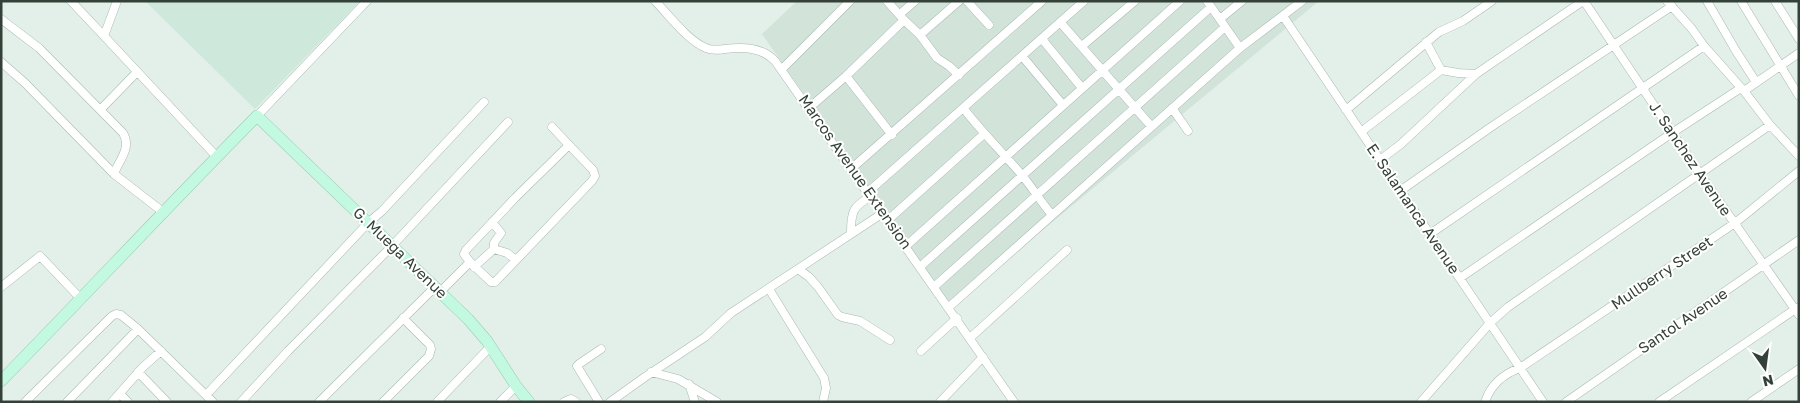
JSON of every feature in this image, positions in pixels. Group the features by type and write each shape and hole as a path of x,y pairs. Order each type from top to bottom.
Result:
{"street":[{"path":"71,1 217,157"},
{"path":"104,36 117,1"},
{"path":"1,381 367,1"},
{"name":"Marcos Avenue Extension","path":"655,1 687,34 703,47 712,50 754,49 771,56 935,286 1010,400"},
{"path":"782,69 850,1"},
{"path":"887,1 920,35 937,58 959,75"},
{"path":"809,108 846,76 915,1"},
{"path":"920,35 959,1"},
{"path":"967,1 989,25"},
{"path":"851,168 892,135 1042,1"},
{"path":"852,232 854,208 1084,1"},
{"path":"1082,46 1135,1"},
{"path":"906,246 1180,1"},
{"path":"1220,19 1242,1"},
{"path":"949,307 1240,48 1302,1"},
{"path":"1346,110 1426,42 1444,29 1463,21 1492,1"},
{"path":"1380,160 1401,144 1476,74 1583,1"},
{"name":"J. Sanchez Avenue","path":"1583,1 1700,174 1797,310"},
{"path":"1707,1 1756,82"},
{"path":"1741,1 1799,96"},
{"path":"1775,1 1799,40"},
{"path":"920,266 1119,89 1209,4 1240,48"},
{"path":"1400,190 1614,45 1669,4 1692,29 1770,125 1799,156"},
{"name":"E. Salamanca Avenue","path":"1283,16 1543,402"},
{"path":"1,19 39,48 123,133 127,141 114,174"},
{"path":"1060,22 1151,126"},
{"path":"935,286 1225,27"},
{"path":"1042,39 1082,88"},
{"path":"1426,42 1441,70"},
{"path":"1430,234 1704,46"},
{"path":"1460,278 1672,132 1756,82 1799,53"},
{"path":"1022,56 1063,105"},
{"path":"1,62 25,83 114,174 163,212"},
{"path":"1361,132 1441,70 1476,74"},
{"path":"101,109 137,72"},
{"path":"846,76 892,135"},
{"path":"206,395 484,102"},
{"path":"1172,108 1188,130"},
{"path":"964,109 1022,176 1052,215"},
{"name":"G. Muega Avenue","path":"257,116 468,319 491,346 516,386 530,402"},
{"path":"241,402 288,351 392,246 508,122"},
{"path":"1421,402 1490,324 1508,307 1770,125"},
{"path":"552,127 593,170 595,176 516,260 492,282 472,265 464,254 465,252 492,222 569,145"},
{"path":"610,402 651,372 705,337 731,313 852,232 885,216 984,134"},
{"name":"Mullberry Street","path":"1486,402 1490,392 1500,378 1520,368 1735,224 1799,171"},
{"path":"492,222 501,233 494,243 494,249"},
{"name":"Santol Avenue","path":"1566,402 1799,240"},
{"path":"494,249 507,253 516,260"},
{"path":"319,402 402,318 494,249"},
{"path":"970,338 1067,250"},
{"path":"1,288 40,256 81,299"},
{"path":"798,269 818,287 838,315 860,321 890,340"},
{"path":"769,289 824,378 826,388 823,402"},
{"path":"1659,402 1797,310"},
{"path":"25,402 116,314 121,315 138,329 213,402"},
{"path":"383,402 431,352 430,345 402,318"},
{"path":"921,351 957,318"},
{"path":"67,402 138,329"},
{"path":"437,402 491,346"},
{"path":"599,402 577,366 601,349"},
{"path":"112,402 138,372 161,351"},
{"path":"940,402 983,357"},
{"path":"1751,402 1799,369"},
{"path":"138,372 167,402"},
{"path":"651,372 689,384 717,402"},
{"path":"689,384 695,402"},
{"path":"500,402 516,386"},
{"path":"120,394 128,402"},
{"path":"564,402 571,399 576,402"}],"shaded area":[{"path":"145,1 360,1 255,109"},
{"path":"797,1 1319,1 951,306 762,34"}]}
